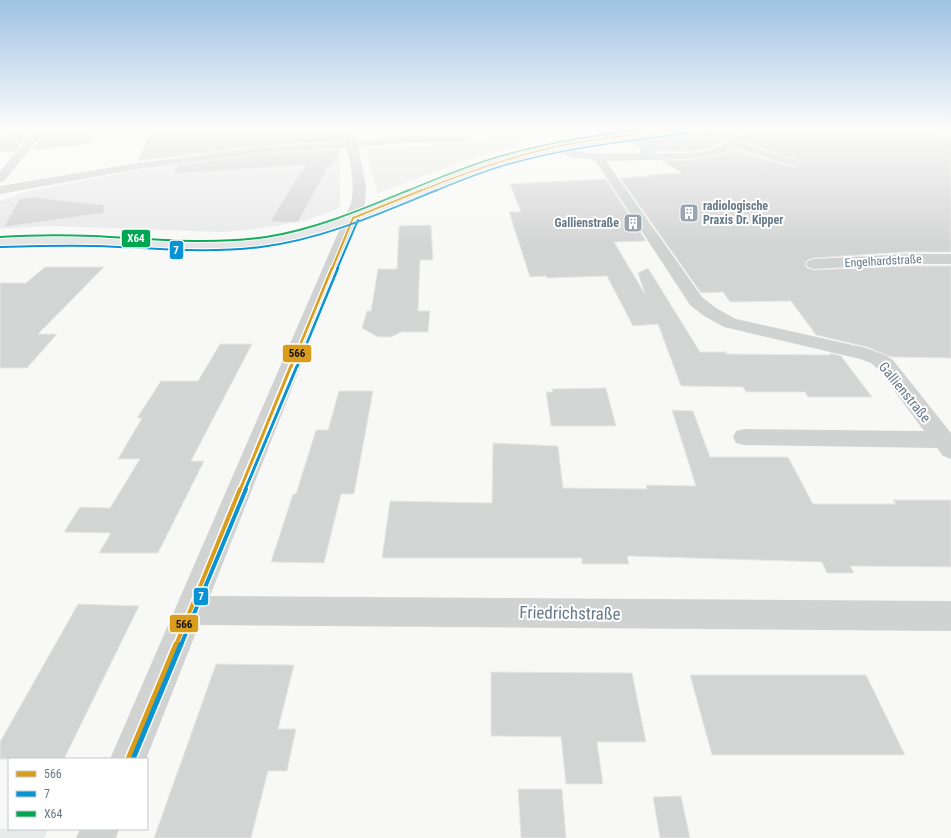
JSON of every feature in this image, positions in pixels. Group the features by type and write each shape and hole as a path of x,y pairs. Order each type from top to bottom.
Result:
{"main road":[{"path":"0,242 51,239 189,246 239,244 287,238 329,227 486,167"}],"street":[{"path":"0,178 9,167"},
{"path":"0,190 135,167"},
{"path":"128,758 353,218 360,196 355,167"},
{"name":"Gallienstraße","path":"605,167 696,301 710,312 730,322 866,354 878,359 886,365 948,446"},
{"name":"Engelhardstraße","path":"814,264 906,259 951,259"},
{"path":"744,437 948,446"},
{"name":"Friedrichstraße","path":"190,610 951,616"}],"shaded area":[{"path":"151,167 340,167 340,205 335,210 304,221 256,229 223,232 47,226 0,229 0,201 25,192"},
{"path":"371,167 448,167 378,193"},
{"path":"0,829 48,830 44,838 0,838"}],"building":[{"path":"177,167 274,167 173,174"},
{"path":"304,167 328,167 298,222 271,222"},
{"path":"672,167 951,167 951,252 906,252 814,258 805,263 807,268 814,270 906,266 951,266 951,358 891,357 867,347 816,335 791,301 730,302 723,292 701,293 620,178 682,173"},
{"path":"606,179 646,241 614,242 645,294 638,273 648,268 700,352 726,352 726,354 831,355 830,353 841,356 872,397 808,397 805,392 746,392 743,387 681,386 658,324 633,326 607,276 547,278 546,276 530,277 509,212 521,212 510,184"},
{"path":"32,197 104,205 104,213 4,227 19,199"},
{"path":"431,225 433,260 420,260 418,311 430,311 428,332 401,332 391,337 378,337 362,328 367,311 371,311 378,269 397,269 399,226"},
{"path":"45,267 104,267 38,334 57,334 27,368 0,368 0,283 26,283"},
{"path":"220,344 252,344 191,461 204,461 158,553 99,553 111,533 64,532 80,507 110,508 140,459 118,459 142,418 137,418 161,381 198,381"},
{"path":"606,388 616,426 551,426 546,392 553,392 552,389"},
{"path":"339,391 373,391 354,494 341,494 324,563 271,562 293,494 296,494 316,430 328,430"},
{"path":"672,410 693,411 710,457 788,457 813,504 896,504 893,500 951,500 951,567 850,566 854,573 827,573 822,562 627,556 629,564 582,564 582,558 382,558 390,501 492,503 493,443 558,446 563,488 647,489 646,485 696,486"},
{"path":"78,604 139,606 64,758 0,759 0,742"},
{"path":"216,664 294,665 278,729 296,729 287,771 268,771 251,838 154,838"},
{"path":"491,672 632,673 646,742 597,742 603,784 566,784 561,737 491,736"},
{"path":"690,675 866,675 905,755 712,755"},
{"path":"518,789 562,789 566,838 521,838"},
{"path":"681,796 690,838 660,838 653,797"}],"transit line":[{"name":"X64","path":"0,237 94,236 197,241 265,237 312,227 337,219 467,167"},
{"name":"566","path":"353,218 485,167"},
{"name":"7","path":"0,247 71,245 179,250 233,250 287,243 338,230 459,181 498,167"},
{"name":"566","path":"128,758 353,218"},
{"name":"7","path":"133,758 358,220"}],"place":[{"name":"radiologische Praxis Dr. Kipper","path":"689,213"},
{"name":"Gallienstraße","path":"633,223"}]}
